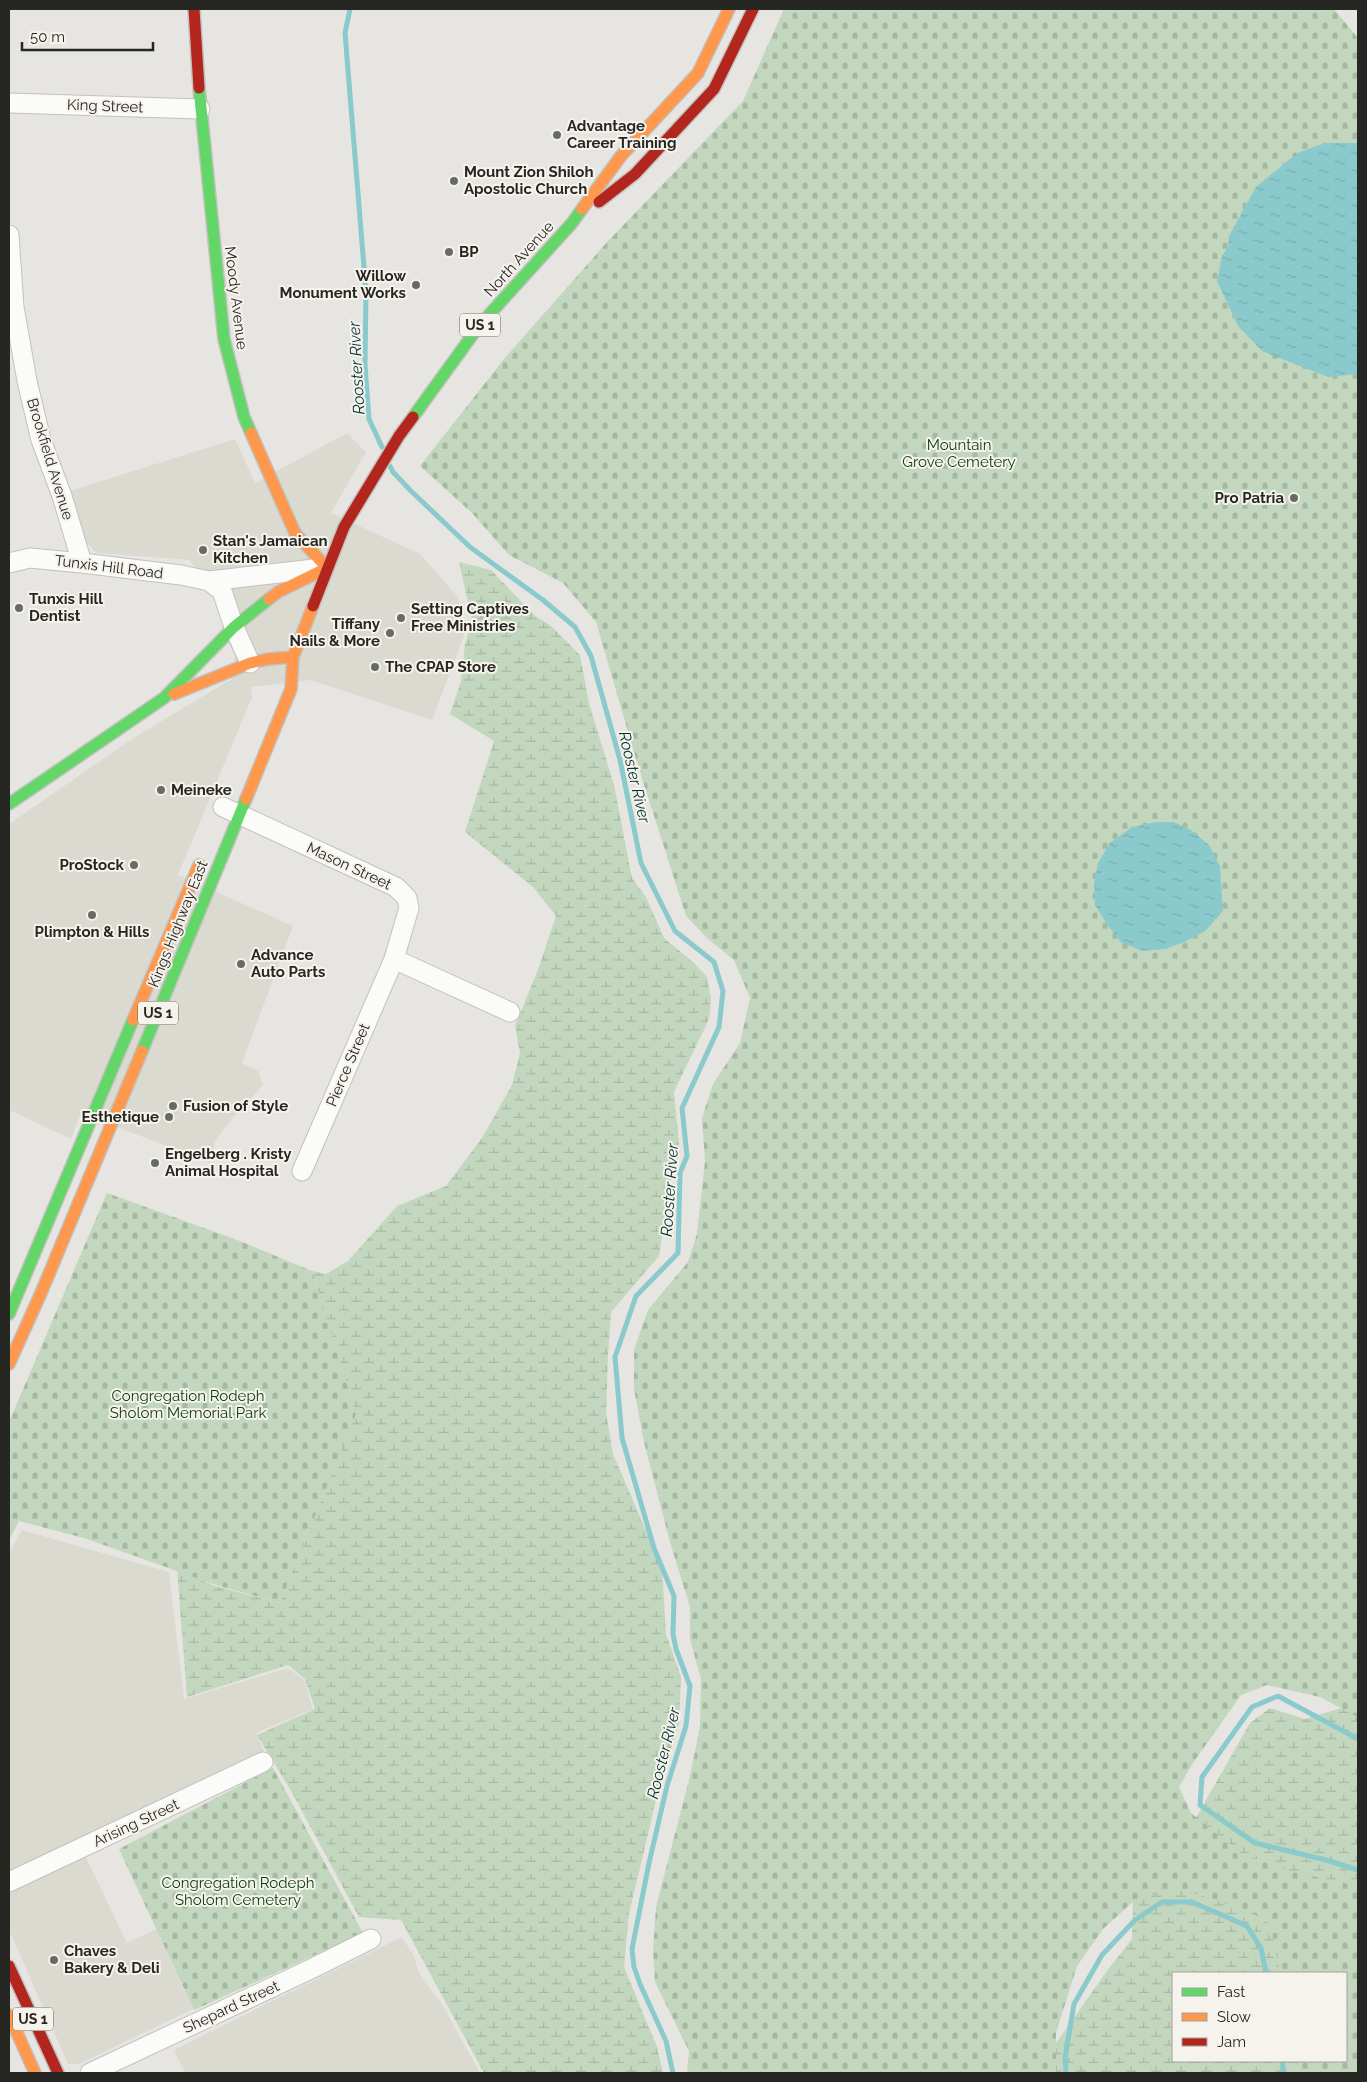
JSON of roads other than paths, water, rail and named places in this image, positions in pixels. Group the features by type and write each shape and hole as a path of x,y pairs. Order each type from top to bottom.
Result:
{"main road":[{"name":"Moody Avenue","path":"194,9 200,109 224,339 244,418 268,475 295,533 327,568"},
{"name":"North Avenue","path":"399,436 479,326 572,223 621,156 698,73 729,9"},
{"name":"North Avenue","path":"572,223 635,174 714,89 753,9"},
{"name":"Kings Highway East","path":"278,678 293,657 327,568 350,517 399,436"},
{"path":"9,804 164,698 234,627 278,592 327,568"},
{"name":"Kings Highway East","path":"9,1364 41,1293 227,809 291,689 293,657"},
{"path":"164,698 250,663 293,657"},
{"name":"Kings Highway East","path":"9,1314 204,852"},
{"name":"US 1","path":"9,1966 58,2073"},
{"name":"US 1","path":"9,2015 35,2073"}],"street":[{"name":"King Street","path":"9,103 200,109"},
{"name":"Brookfield Avenue","path":"9,235 12,307 27,381 41,440 62,496 82,563"},
{"name":"Tunxis Hill Road","path":"9,563 30,558 82,563 209,581 327,568"},
{"path":"209,581 222,591 234,627 250,663"},
{"name":"Mason Street","path":"227,809 396,887 407,898 409,908 394,959"},
{"path":"394,959 510,1012"},
{"name":"Pierce Street","path":"302,1171 394,959"},
{"name":"Arising Street","path":"9,1882 263,1762"},
{"name":"Shepard Street","path":"90,2073 286,1981 371,1938"}],"water":[{"path":"1325,143 1358,143 1358,374 1328,377 1262,351 1238,326 1217,281 1222,256 1228,247 1229,236 1256,187 1297,153"},
{"path":"1156,822 1174,822 1191,830 1209,845 1220,866 1223,911 1205,931 1184,942 1165,949 1142,951 1121,942 1108,926 1095,905 1094,884 1098,863 1110,843 1132,827"}],"waterway":[{"name":"Rooster River","path":"350,9 345,33 366,292 365,365 369,419 382,447"},
{"name":"Rooster River","path":"390,466 393,472 411,491 470,547 543,600 575,627 591,656 620,760 641,863 675,931 714,962 723,991 719,1027 682,1108 687,1156 680,1173 678,1253 636,1296 615,1357 622,1438 654,1548 674,1596 673,1634 676,1649 690,1686 686,1726 667,1786 632,1949 634,1967 666,2041 673,2073"},
{"name":"Rooster River","path":"1358,1739 1278,1696 1252,1707 1202,1777 1200,1805 1255,1843 1326,1860 1358,1870"},
{"name":"Rooster River","path":"1066,2073 1065,2058 1074,2004 1102,1955 1135,1920 1162,1902 1192,1902 1247,1926 1261,1948 1266,1972"},
{"name":"Rooster River","path":"1282,2062 1284,2073"}],"place":[{"name":"Advantage Career Training","path":"557,135"},
{"name":"Mount Zion Shiloh Apostolic Church","path":"454,181"},
{"name":"BP","path":"449,252"},
{"name":"Willow Monument Works","path":"416,285"},
{"name":"Pro Patria","path":"1294,498"},
{"name":"Stan's Jamaican Kitchen","path":"203,550"},
{"name":"Tunxis Hill Dentist","path":"19,608"},
{"name":"Setting Captives Free Ministries","path":"401,618"},
{"name":"Tiffany Nails & More","path":"390,633"},
{"name":"The CPAP Store","path":"375,667"},
{"name":"Meineke","path":"161,790"},
{"name":"ProStock","path":"134,865"},
{"name":"Plimpton & Hills","path":"92,915"},
{"name":"Advance Auto Parts","path":"241,964"},
{"name":"Fusion of Style","path":"173,1106"},
{"name":"Esthetique","path":"169,1117"},
{"name":"Engelberg . Kristy Animal Hospital","path":"155,1163"},
{"name":"Chaves Bakery & Deli","path":"54,1960"}],"park label":[{"name":"Mountain Grove Cemetery","path":"959,454"},
{"name":"Congregation Rodeph Sholom Memorial Park","path":"188,1404"},
{"name":"Congregation Rodeph Sholom Cemetery","path":"238,1892"}]}
